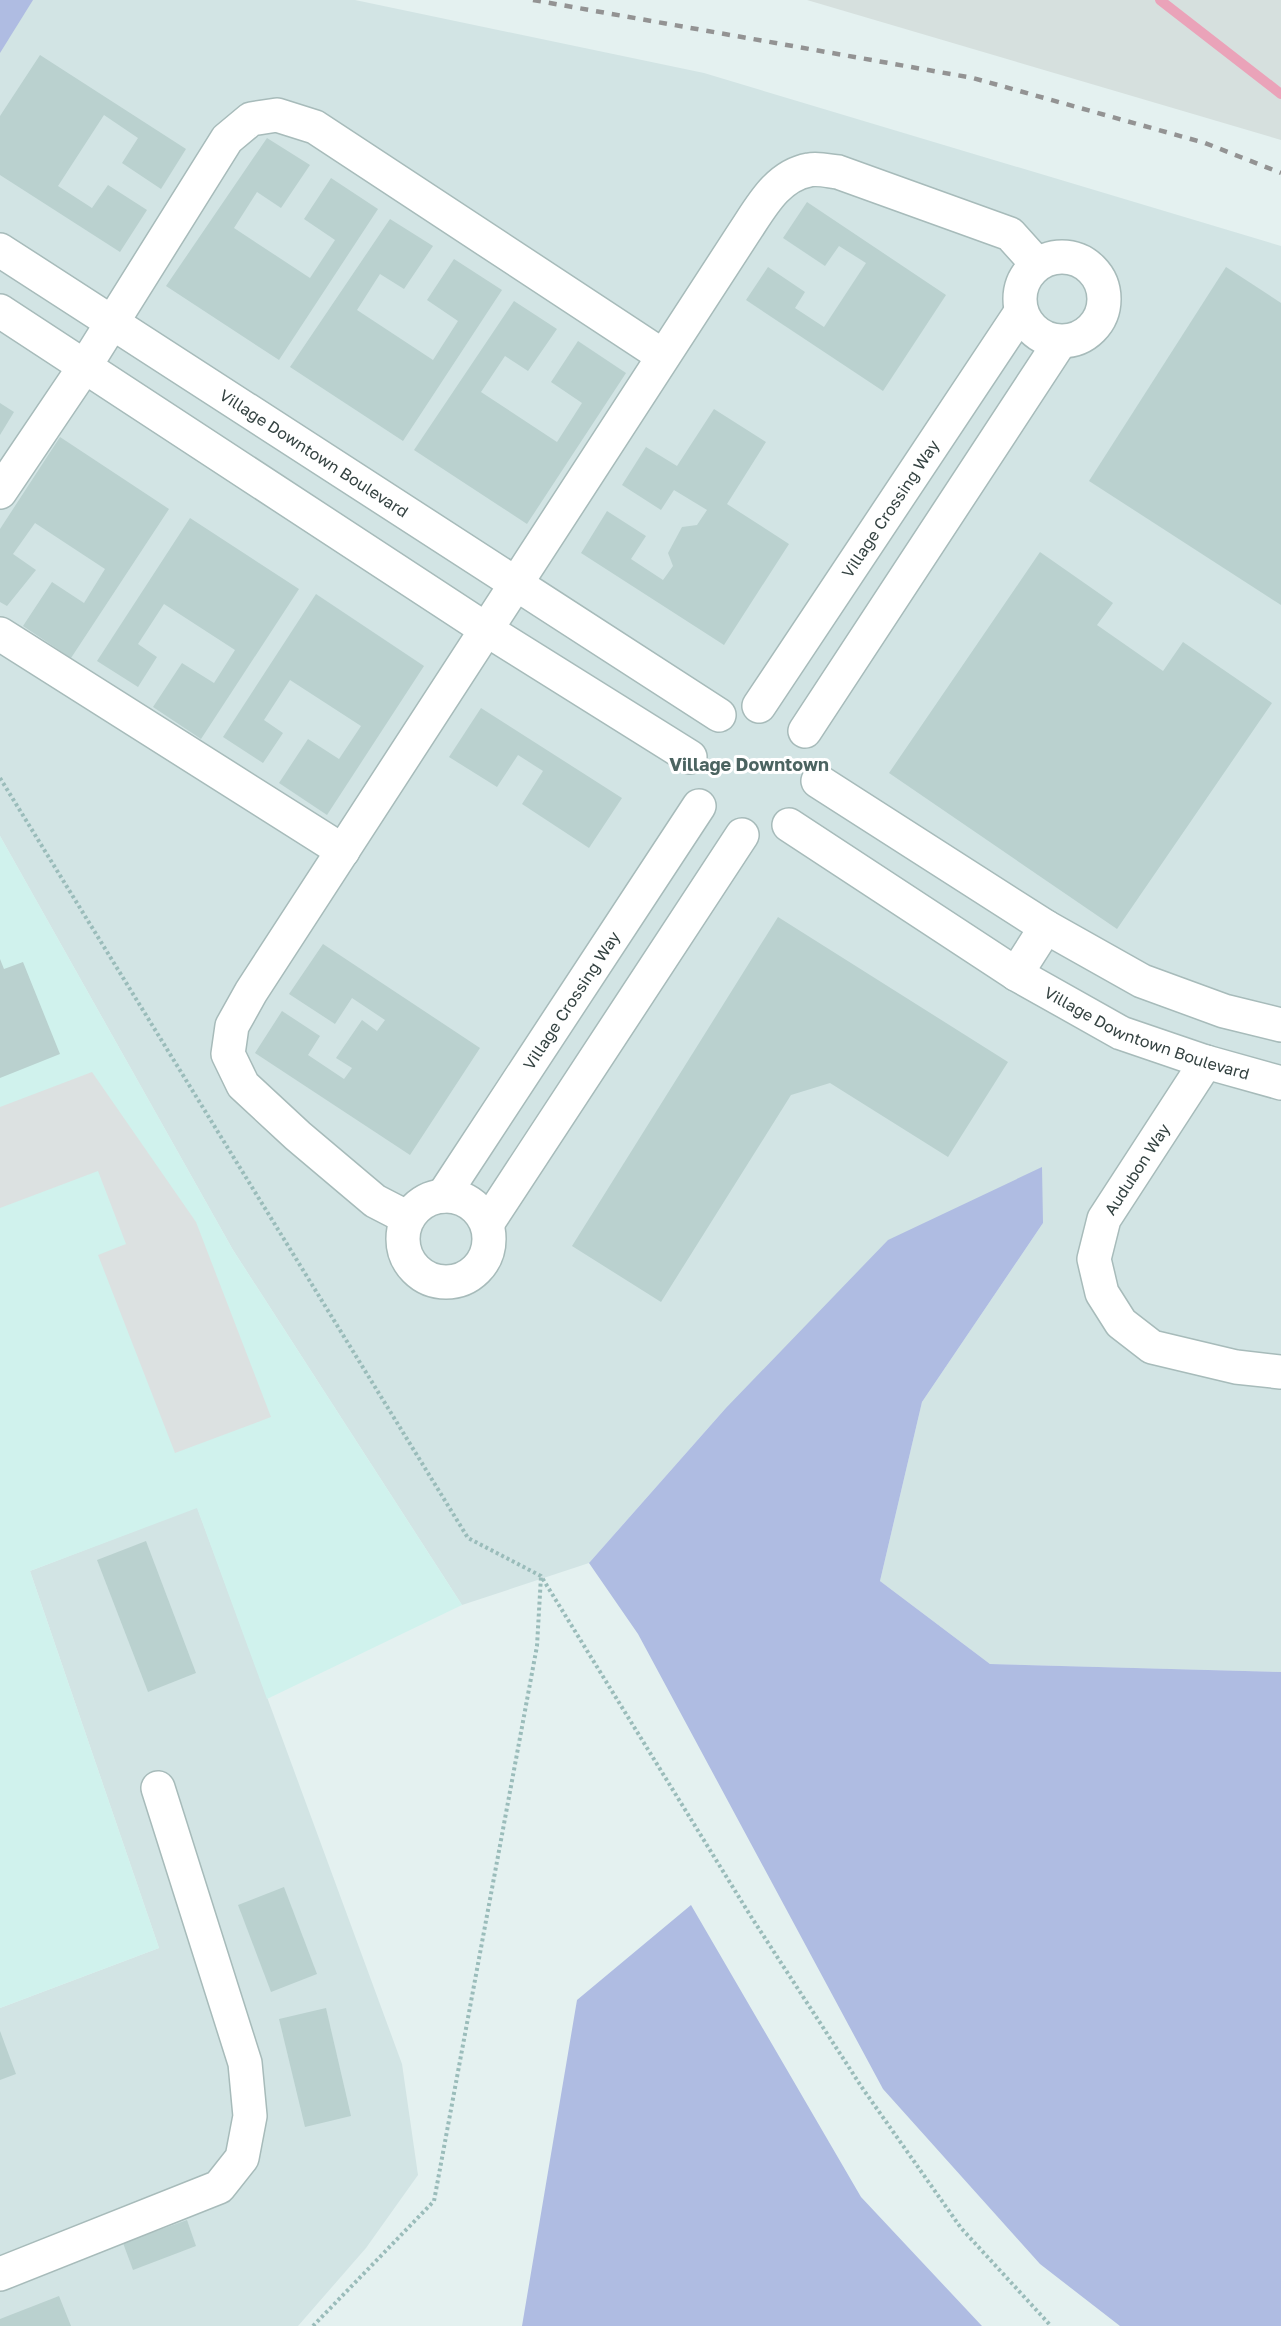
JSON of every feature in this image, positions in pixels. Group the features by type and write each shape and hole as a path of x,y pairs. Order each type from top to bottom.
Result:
{"street":[{"path":"0,492 85,366 227,139 251,120 277,115 315,127 663,356"},
{"path":"408,1218 375,1201 298,1136 243,1085 228,1054 232,1026 251,992 663,356 776,187 789,177 811,169 838,172 1010,234 1037,264 1058,257 1079,260 1091,268 1100,280 1104,294 1104,309 1098,322 1088,333 1075,340 1060,342 1048,340 1027,324 1021,312"},
{"name":"Village Downtown Boulevard","path":"0,250 719,715"},
{"name":"Village Crossing Way","path":"759,706 1021,312 1019,299 1022,285 1037,264"},
{"path":"0,311 487,630 690,757"},
{"path":"805,731 1060,342"},
{"path":"0,634 343,851"},
{"path":"759,706 777,710 792,718 805,731 818,763 818,781 812,798 802,813 789,825 757,836 742,835 717,824 699,806 692,791 689,774 690,757 700,733 719,715 738,707 759,706"},
{"path":"818,781 1046,927 1142,981 1224,1011 1281,1025"},
{"name":"Village Crossing Way","path":"443,1196 699,806"},
{"name":"Village Downtown Boulevard","path":"789,825 1016,974 1121,1033 1206,1062 1281,1083"},
{"path":"487,1224 742,835"},
{"path":"1016,974 1046,927"},
{"name":"Audubon Way","path":"1206,1062 1104,1219 1094,1259 1102,1293 1121,1323 1152,1347 1236,1367 1281,1372"},
{"path":"443,1196 457,1197 469,1203 479,1212 487,1224 488,1245 480,1265 470,1275 456,1280 443,1281 429,1278 417,1270 408,1259 404,1238 408,1218 417,1207 429,1199 443,1196"},
{"path":"0,2274 219,2187 243,2158 250,2116 245,2063 158,1788"}],"path":[{"path":"0,778 468,1538 541,1576 750,1916 862,2089 961,2228 1051,2326"},
{"path":"313,2326 434,2201 537,1646 541,1576"}],"shaded area":[{"path":"0,0 355,0 704,73 1281,246 1281,1672 990,1664 880,1581 922,1402 1043,1223 725,1409 589,1563 462,1605 233,1250 0,836"},
{"path":"0,0 33,0 0,53"},
{"path":"807,0 1281,0 1281,140"},
{"path":"0,836 233,1250 462,1605 267,1699 197,1508 30,1571 159,1948 0,2008"},
{"path":"92,1072 196,1222 271,1417 175,1453 98,1255 126,1244 98,1171 0,1208 0,1107"},
{"path":"1042,1167 1043,1223 922,1402 880,1581 990,1664 1281,1672 1281,2326 1120,2326 1040,2264 883,2089 638,1634 589,1563 725,1409 888,1240"},
{"path":"197,1507 402,2064 418,2175 366,2248 298,2326 0,2326 0,2008 159,1948 30,1571"},
{"path":"691,1905 861,2197 982,2326 522,2326 577,2000"}],"building":[{"path":"40,55 186,149 161,189 122,163 138,138 104,115 58,186 92,208 108,185 147,210 120,252 0,175 0,116"},
{"path":"267,138 310,165 281,208 257,192 234,228 310,278 335,240 304,219 331,178 378,209 279,360 166,286"},
{"path":"807,202 946,295 883,391 746,300 768,267 805,292 795,308 824,327 866,263 839,246 825,266 783,238"},
{"path":"390,219 433,246 404,289 380,274 357,310 433,360 458,321 427,300 454,259 502,290 403,441 290,367"},
{"path":"1226,267 1281,303 1281,605 1089,481"},
{"path":"514,301 557,329 528,371 505,356 481,392 557,442 582,403 551,382 578,341 626,373 527,524 414,450"},
{"path":"0,403 14,412 0,435"},
{"path":"714,409 766,442 727,504 789,544 724,645 581,553 607,511 646,536 631,559 663,580 673,566 668,553 682,527 697,525 707,510 674,490 661,510 622,485 646,447 677,466"},
{"path":"60,437 169,509 71,658 23,626 52,582 84,603 105,569 35,523 13,554 36,570 7,606 0,602 0,529"},
{"path":"190,518 299,589 201,739 153,707 182,663 214,683 235,650 164,604 138,644 157,657 138,687 97,661"},
{"path":"1040,552 1113,603 1097,625 1163,671 1183,642 1272,703 1117,929 889,773"},
{"path":"316,594 424,666 327,815 279,783 308,739 339,759 361,726 290,680 264,720 283,733 263,763 223,737"},
{"path":"481,708 622,798 589,848 522,804 543,771 518,755 497,787 449,757"},
{"path":"778,917 1008,1062 948,1157 830,1083 791,1095 661,1302 572,1246"},
{"path":"323,944 480,1048 410,1155 255,1053 282,1011 320,1036 308,1055 344,1079 352,1068 336,1058 362,1020 377,1031 385,1020 352,998 335,1024 289,994"},
{"path":"0,959 4,969 23,962 60,1054 0,1078"},
{"path":"146,1541 196,1673 148,1692 97,1560"},
{"path":"284,1887 317,1974 271,1992 238,1905"},
{"path":"326,2008 351,2116 305,2127 279,2019"},
{"path":"0,2031 16,2074 0,2080"},
{"path":"187,2220 196,2246 133,2270 123,2243"},
{"path":"59,2296 71,2326 0,2326 0,2319"}],"waterway":[{"path":"1160,0 1281,94"}],"railway":[{"path":"533,0 973,78 1205,143 1281,173"}],"district":[{"name":"Village Downtown","path":"749,765"}]}
